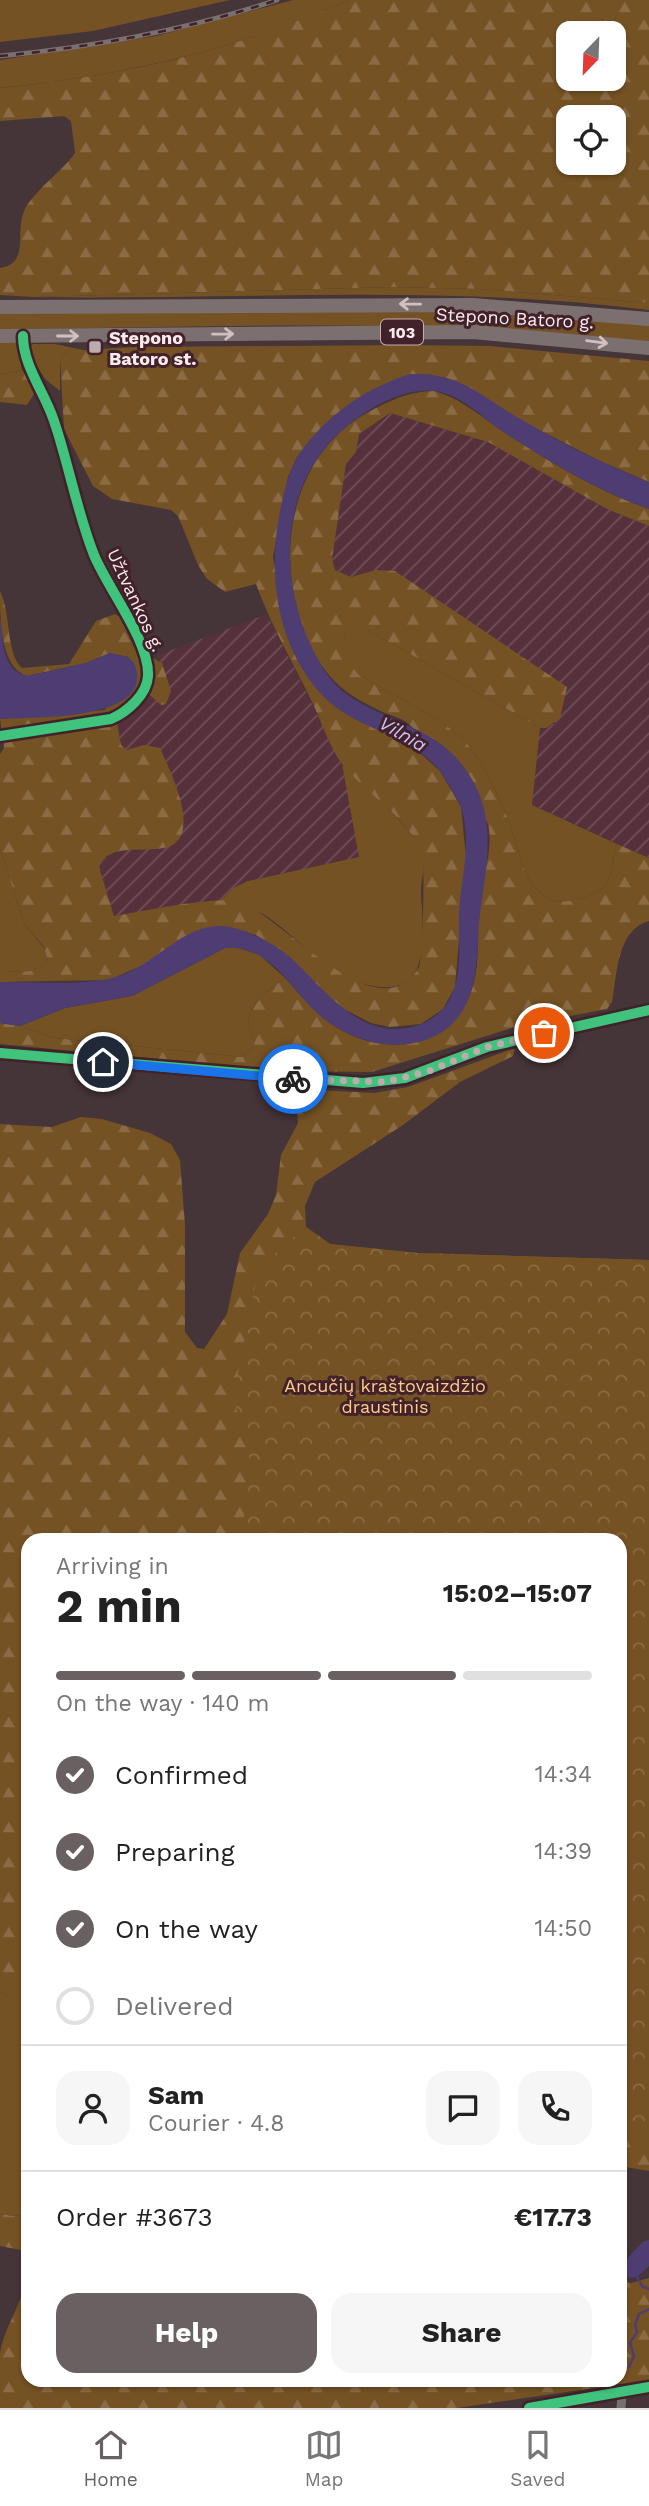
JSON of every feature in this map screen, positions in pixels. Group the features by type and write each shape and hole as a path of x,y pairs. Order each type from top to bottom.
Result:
{"main road":[{"name":"Stepono Batoro g.","path":"0,307 473,305 649,320"},
{"name":"Stepono Batoro g.","path":"0,336 473,332 649,348"}],"street":[{"name":"Užtvankos g.","path":"0,736 111,719 125,713 146,686 148,677 141,643 94,554 54,422 23,352 23,336"},
{"path":"0,1053 363,1083 405,1078 487,1047 649,1010"},
{"path":"529,2408 622,2394 649,2387"},
{"path":"621,2408 622,2394"}],"shaded area":[{"path":"390,413 488,442 607,509 649,526 649,858 532,805 540,728 556,723 376,570 350,577 335,570 332,559 346,464 356,452 359,434"},
{"path":"267,614 342,764 360,857 248,881 233,888 220,901 114,916 99,867 104,858 132,848 162,848 153,745 127,750 121,746 115,711 141,687 161,705 162,663 155,656"}],"green space":[{"path":"0,0 230,0 93,31 0,42"},
{"path":"293,0 349,0 263,33 178,58 92,76 0,88 0,60 156,36"},
{"path":"349,0 649,0 649,303 481,289 391,287 33,297 0,295 0,268 15,261 20,247 21,222 27,206 75,153 71,121 64,116 0,121 0,88 135,68 220,47"},
{"path":"391,287 481,289 649,303 649,310 495,297 418,295 33,297"},
{"path":"436,309 649,325 649,343 487,329 406,326 0,329 0,312"},
{"path":"0,341 16,343 22,370 0,375"},
{"path":"32,344 55,344 88,351 68,351 60,358 60,391 45,379 29,353"},
{"path":"490,346 649,361 649,482 600,461 430,374 321,428 297,457 288,477 273,557 291,646 400,743 421,754 440,771 461,807 466,857 455,987 443,1009 421,1024 390,1027 371,1023 336,1005 282,951 256,935 230,927 109,980 0,982 0,971 32,970 47,959 44,947 24,923 0,849 0,754 4,748 0,719 105,710 128,657 110,653 86,663 27,676 11,663 3,640 0,591 13,653 22,668 69,664 96,621 115,614 120,617 134,647 162,663 171,691 166,704 161,705 141,687 115,711 121,745 127,750 144,745 160,748 177,788 184,819 182,833 176,843 163,848 126,850 104,858 99,867 114,916 197,902 229,900 240,902 258,912 330,966 356,980 380,988 402,985 419,967 423,871 422,852 415,839 397,817 354,777 339,759 256,584 225,592 207,579 198,565 178,516 171,510 112,499 93,486 64,429 60,358 68,351 135,347"},
{"path":"22,370 37,389 27,405 0,402 0,375"},
{"path":"434,391 463,404 576,476 649,509 649,526 607,509 488,442 390,413 359,434 356,452 346,464 332,559 335,570 351,577 376,570 395,571 567,687 560,718 546,728 540,728 366,629 347,629 345,636 344,649 359,675 445,725 471,749 499,798 528,876 535,888 545,896 558,901 574,900 604,888 608,882 617,844 649,858 649,921 630,933 625,943 617,967 612,1002 607,1009 518,1026 372,1072 286,1071 0,1044 0,1023 20,1026 55,1038 242,1057 254,1046 255,1038 248,1027 251,1011 266,993 285,978 317,1013 343,1031 388,1045 411,1043 432,1037 450,1024 464,1006 476,973 480,898 489,845 488,824 409,724 355,697 338,684 324,668 302,626 293,591 290,555 293,520 303,486 320,456 343,430 374,409 403,396"},
{"path":"347,629 366,629 540,728 532,805 617,844 608,882 604,888 574,900 558,901 535,888 527,876 499,798 471,749 445,725 359,675 345,654"},
{"path":"342,764 399,820 423,854 422,947 413,976 401,985 385,987 347,978 266,916 220,901 233,888 248,881 359,857"},
{"path":"0,849 24,923 44,948 47,959 32,970 0,971"},
{"path":"236,947 260,955 285,978 266,993 251,1011 248,1027 255,1038 254,1046 242,1057 55,1038 20,1026 65,1008 132,996 225,948"},
{"path":"515,1048 513,1056 460,1082 403,1125 315,1182 305,1206 306,1227 330,1244 417,1253 649,1260 649,2171 627,2167 627,1533 21,1533 21,2001 0,1992 0,1124 52,1127 81,1117 102,1119 150,1133 171,1144 180,1160 185,1225 185,1332 197,1348 204,1349 227,1314 240,1253 268,1214 276,1195 281,1155 298,1123 297,1112 281,1097 277,1088 374,1093 408,1087"},
{"name":"Ancučių kraštovaizdžio draustinis","path":"306,1227 330,1244 417,1253 649,1260 649,2141 627,2138 627,1533 241,1533 252,1467 239,1424 234,1394 256,1282 278,1250"},
{"path":"0,1992 21,2001 21,2215 0,2213"},
{"path":"0,2213 21,2215 21,2250 0,2246"},
{"path":"649,2278 649,2380 627,2383 627,2282"},
{"path":"21,2296 21,2387 601,2387 457,2408 0,2408 0,2353"}],"water":[{"name":"Vilnia","path":"410,374 428,374 457,382 569,446 649,482 649,509 612,494 559,466 446,393 421,391 392,398 352,422 331,441 314,463 302,488 290,540 290,568 301,621 320,664 336,686 359,702 413,728 446,748 461,763 482,802 488,840 487,860 474,981 465,1007 447,1028 435,1036 406,1044 377,1043 348,1033 323,1018 269,962 242,949 225,948 132,996 65,1008 20,1026 0,1023 0,982 65,983 114,978 140,966 189,934 215,926 238,929 271,944 292,959 348,1012 364,1022 382,1028 401,1029 422,1024 448,1003 457,979 459,916 466,848 464,821 459,804 442,774 431,761 402,741 337,708 308,678 286,634 276,585 276,536 280,511 289,476 298,456 320,429 347,406 377,387"},
{"path":"0,614 4,651 7,660 18,673 27,676 86,663 110,653 128,657 134,663 137,682 128,696 111,706 89,712 0,719"},
{"path":"649,2240 649,2266 637,2277 629,2278 627,2260 644,2241"}],"waterway":[{"path":"637,2277 642,2286 649,2289"},
{"path":"629,2367 634,2356 630,2343 637,2332 635,2325 639,2314 649,2309"}],"railway":[{"path":"0,56 70,48 175,29 277,0"}],"cycle path":[{"path":"0,736 111,719 135,702 144,690 148,676 147,662 135,632 94,555 54,421 30,369 23,336"},
{"path":"0,1053 363,1083 405,1078 487,1047 649,1010"},
{"path":"529,2408 649,2387"}],"way so far":[{"path":"293,1079 386,1082 429,1071 487,1047 544,1033"}],"place":[{"name":"Stepono Batoro st.","path":"95,347"}],"route":[{"path":"103,1062 293,1079"}]}
